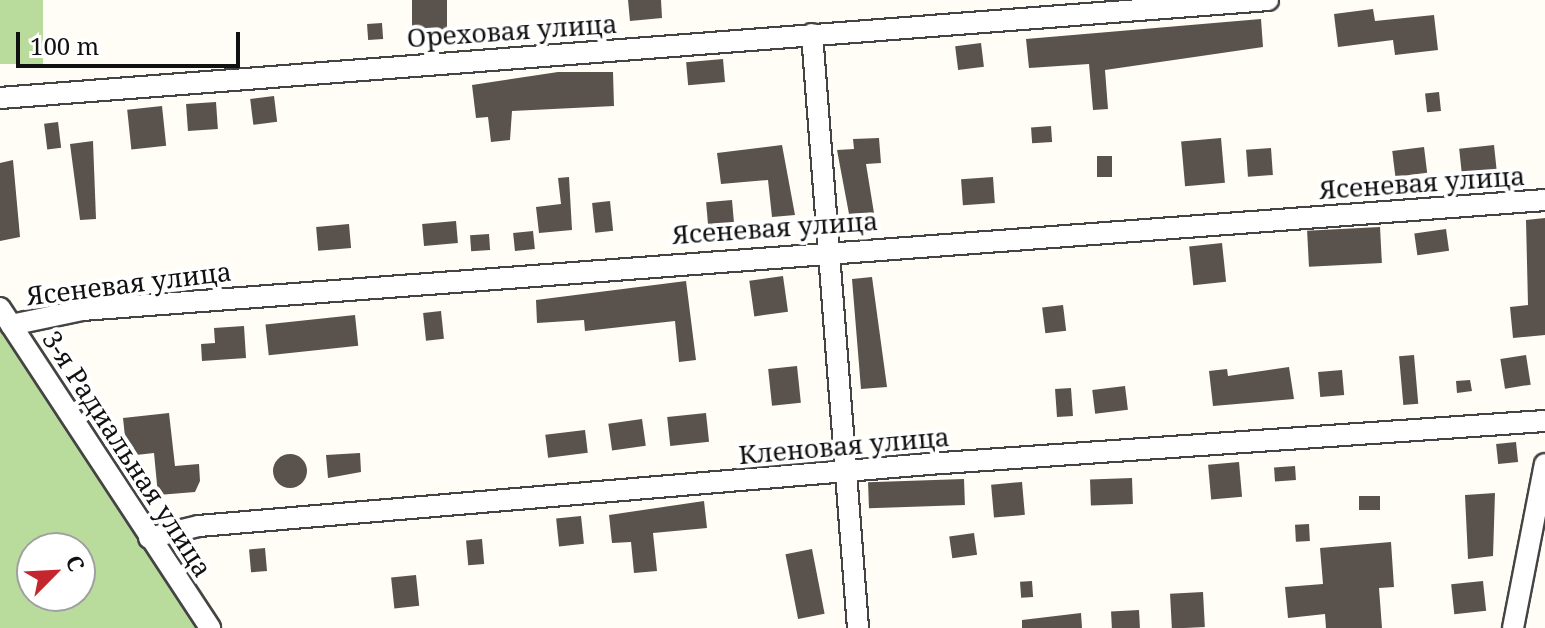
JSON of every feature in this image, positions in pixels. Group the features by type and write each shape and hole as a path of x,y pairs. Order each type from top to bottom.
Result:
{"street":[{"name":"Ореховая улица","path":"0,98 1268,0"},
{"path":"812,34 858,628"},
{"name":"Ясеневая улица","path":"6,317 830,250 1545,200"},
{"name":"3-я Радиальная улица","path":"6,317 210,628"},
{"name":"Кленовая улица","path":"149,538 199,526 846,473 1545,421"},
{"path":"1513,628 1545,464"}],"green space":[{"path":"0,0 43,0 43,64 0,64"},
{"path":"0,327 201,628 0,628"}],"building":[{"path":"412,0 447,0 447,33 412,33"},
{"path":"628,0 661,0 662,18 630,21"},
{"path":"1373,9 1375,21 1434,15 1438,50 1395,55 1393,40 1338,47 1334,14"},
{"path":"1261,19 1263,47 1105,70 1108,109 1093,110 1089,64 1029,68 1026,39"},
{"path":"382,23 383,39 368,40 367,24"},
{"path":"981,43 984,67 958,70 955,46"},
{"path":"723,59 725,82 688,85 686,62"},
{"path":"558,72 613,72 614,106 512,111 510,140 491,142 488,117 476,118 472,85"},
{"path":"1439,92 1441,111 1427,112 1425,93"},
{"path":"274,96 277,122 253,125 250,99"},
{"path":"216,102 218,129 188,131 186,104"},
{"path":"162,106 166,146 131,149 127,110"},
{"path":"58,122 61,148 47,150 44,124"},
{"path":"1051,126 1052,142 1032,143 1031,127"},
{"path":"879,138 881,163 866,164 874,213 849,214 837,150 854,149 853,139"},
{"path":"1221,138 1225,183 1185,186 1181,141"},
{"path":"93,141 96,219 80,220 70,144"},
{"path":"782,145 795,215 772,217 768,180 721,184 717,153"},
{"path":"1494,145 1497,174 1462,177 1459,149"},
{"path":"1424,147 1427,173 1395,177 1392,151"},
{"path":"1271,148 1273,175 1248,177 1246,150"},
{"path":"1097,156 1112,156 1112,177 1097,177"},
{"path":"13,160 20,237 0,241 0,163"},
{"path":"569,177 572,230 539,233 536,207 561,204 558,178"},
{"path":"993,177 995,203 963,205 961,179"},
{"path":"732,200 734,225 708,227 706,202"},
{"path":"610,201 613,231 595,233 592,203"},
{"path":"1545,218 1545,335 1513,338 1510,307 1528,305 1526,220"},
{"path":"456,221 458,243 424,246 422,224"},
{"path":"349,224 351,248 318,251 316,227"},
{"path":"1380,227 1382,263 1309,267 1307,231"},
{"path":"1446,229 1449,251 1417,255 1414,233"},
{"path":"533,231 535,249 515,251 513,233"},
{"path":"489,234 490,250 471,251 470,235"},
{"path":"1222,243 1226,282 1193,285 1189,246"},
{"path":"783,276 788,312 754,316 749,281"},
{"path":"872,277 887,387 861,389 852,279"},
{"path":"686,281 696,360 679,362 675,321 585,331 584,320 537,323 536,300"},
{"path":"1063,305 1066,331 1045,333 1042,308"},
{"path":"441,311 444,339 426,341 423,313"},
{"path":"355,315 358,346 269,355 265,324"},
{"path":"244,326 246,358 202,361 201,344 215,343 214,328"},
{"path":"1414,355 1418,404 1403,405 1399,356"},
{"path":"1526,355 1531,385 1505,389 1500,359"},
{"path":"797,366 801,403 772,406 768,369"},
{"path":"1289,367 1294,399 1213,406 1209,371 1227,369 1228,376"},
{"path":"1342,370 1344,395 1320,397 1318,372"},
{"path":"1470,380 1472,391 1457,393 1456,381"},
{"path":"1125,386 1128,410 1095,414 1092,390"},
{"path":"1071,388 1073,416 1057,417 1055,389"},
{"path":"169,413 175,466 199,464 200,481 195,492 158,495 154,453 127,456 123,418"},
{"path":"706,413 709,442 670,446 667,417"},
{"path":"642,419 646,446 612,450 608,424"},
{"path":"585,430 588,453 548,458 545,435"},
{"path":"1516,442 1518,462 1498,464 1496,444"},
{"path":"360,453 361,472 328,478 326,455"},
{"path":"290,454 302,459 307,471 302,483 290,488 278,483 273,471 278,459"},
{"path":"1239,462 1242,497 1211,500 1208,465"},
{"path":"1295,466 1296,480 1275,481 1274,467"},
{"path":"1132,478 1133,504 1091,505 1090,479"},
{"path":"964,479 965,505 869,508 868,482"},
{"path":"1022,482 1025,515 994,518 991,485"},
{"path":"1495,493 1493,556 1468,559 1465,495"},
{"path":"1359,496 1380,496 1380,510 1359,510"},
{"path":"704,501 707,528 653,533 657,571 634,573 631,542 612,543 609,515"},
{"path":"581,516 584,544 559,546 556,519"},
{"path":"1309,524 1310,541 1296,542 1295,525"},
{"path":"974,533 977,555 952,558 949,536"},
{"path":"482,539 484,564 468,565 466,540"},
{"path":"1391,542 1394,587 1379,588 1382,628 1326,628 1325,614 1288,618 1285,587 1323,584 1320,548"},
{"path":"265,548 267,571 251,572 249,549"},
{"path":"812,549 825,614 798,619 785,554"},
{"path":"416,575 419,606 394,608 391,578"},
{"path":"1032,581 1033,597 1021,598 1020,582"},
{"path":"1483,581 1486,611 1454,614 1451,584"},
{"path":"1203,592 1205,627 1172,628 1170,594"},
{"path":"1139,610 1140,628 1112,628 1111,611"},
{"path":"1081,613 1082,628 1022,628 1022,620"}]}
